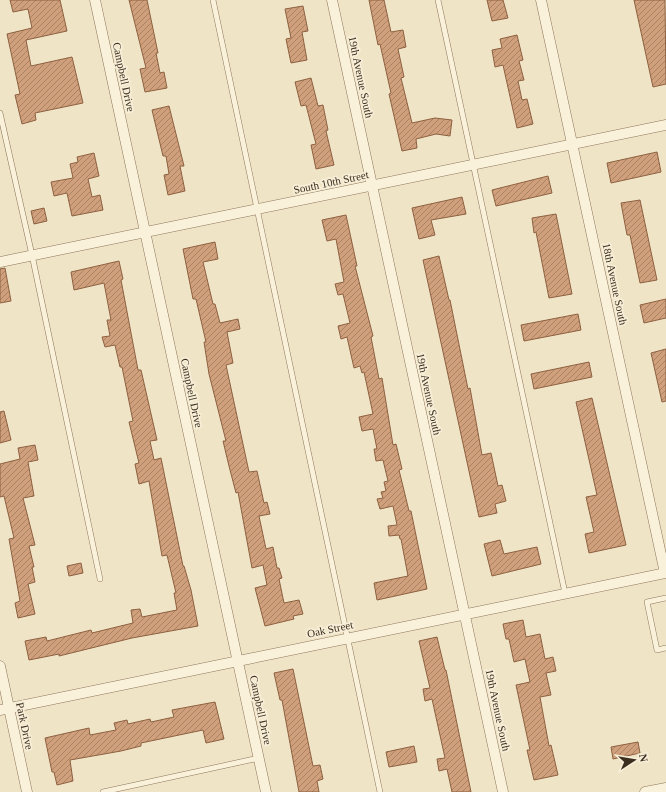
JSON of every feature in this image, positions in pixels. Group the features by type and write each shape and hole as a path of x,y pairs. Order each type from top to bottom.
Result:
{"street":[{"name":"Campbell Drive","path":"95,0 266,792"},
{"name":"19th Avenue South","path":"332,0 503,792"},
{"name":"18th Avenue South","path":"541,0 666,573"},
{"name":"South 10th Street","path":"0,262 666,125"},
{"name":"Oak Street","path":"5,709 666,573"},
{"name":"Park Drive","path":"0,666 5,709 27,792"},
{"path":"645,792 666,788"}],"lane":[{"path":"213,0 380,792"},
{"path":"438,0 565,593"},
{"path":"0,113 32,256 100,578"},
{"path":"666,598 647,602 657,650 666,648"},
{"path":"103,792 259,758"}],"building":[{"path":"10,0 60,0 67,31 26,40 31,66 72,57 83,103 35,113 36,120 22,124 15,95 20,94 7,34 32,28 28,9 13,12"},
{"path":"129,0 147,0 158,53 156,53 160,73 164,72 167,88 145,92 140,69 146,68"},
{"path":"369,0 384,0 391,32 403,30 406,47 398,49 404,77 401,78 412,123 435,118 452,120 450,136 436,134 416,139 417,148 402,151 389,94 391,93 380,44 378,45"},
{"path":"487,0 503,0 508,18 492,21"},
{"path":"634,0 665,0 666,84 653,87"},
{"path":"303,6 308,31 302,32 307,60 291,63 286,39 291,38 285,9"},
{"path":"517,35 523,60 519,61 524,80 518,81 522,100 527,99 533,124 517,128 503,65 495,67 492,50 502,48 500,39"},
{"path":"311,78 318,106 323,105 328,130 326,131 334,165 316,169 311,145 316,144 306,105 301,106 295,82"},
{"path":"169,106 184,166 180,166 185,191 168,195 164,175 169,174 166,156 163,156 152,110"},
{"path":"657,152 661,172 611,183 607,163"},
{"path":"94,153 99,176 88,179 92,197 100,195 103,210 72,216 67,193 54,196 51,182 73,178 70,164 78,162 77,157"},
{"path":"548,176 552,193 496,206 492,190"},
{"path":"462,197 466,214 431,220 435,235 419,239 412,208"},
{"path":"640,200 657,280 640,283 630,235 627,235 621,203"},
{"path":"44,208 47,221 34,224 31,211"},
{"path":"556,214 572,294 549,298 532,218"},
{"path":"346,215 357,266 355,266 373,336 371,337 379,379 382,378 393,445 396,444 402,469 399,470 409,511 411,511 427,589 377,600 374,583 408,576 401,539 399,535 389,536 388,526 397,525 393,506 380,509 377,499 383,498 381,492 386,491 384,482 388,481 383,460 376,461 374,449 377,449 373,429 362,431 359,417 373,414 364,372 362,373 360,366 354,368 347,337 341,339 338,326 350,323 343,294 338,295 335,284 344,282 336,239 327,241 322,220"},
{"path":"215,242 218,259 203,262 213,304 215,304 220,323 238,319 240,329 227,332 233,363 226,365 249,472 257,471 264,503 267,502 270,514 259,516 266,549 273,547 277,568 279,568 282,578 279,579 284,603 299,600 303,614 293,616 294,619 265,626 255,588 267,585 263,565 252,568 238,492 236,493 229,466 223,441 226,441 209,374 204,342 206,342 196,299 193,299 183,249"},
{"path":"439,256 450,300 468,389 470,388 482,455 491,453 498,486 502,485 506,501 495,504 497,513 479,517 423,260"},
{"path":"119,261 123,279 121,280 138,370 141,370 157,440 150,441 154,460 161,458 183,566 191,590 198,626 132,638 59,656 59,654 29,660 25,641 46,637 47,641 91,630 92,633 133,623 131,610 140,609 142,617 177,610 174,593 176,593 167,555 162,556 149,481 139,484 135,464 139,463 129,422 133,421 122,367 120,367 115,345 105,347 102,337 110,336 107,320 111,320 104,283 74,290 71,272"},
{"path":"5,268 11,301 0,303 0,269"},
{"path":"666,299 666,318 644,323 640,305"},
{"path":"578,314 581,330 524,341 521,325"},
{"path":"666,349 666,401 662,402 651,353"},
{"path":"589,362 592,377 534,389 531,374"},
{"path":"592,398 626,545 589,553 585,534 594,532 586,497 597,495 576,402"},
{"path":"4,411 11,440 0,443 0,412"},
{"path":"35,445 38,460 28,462 34,496 23,498 35,545 29,546 34,567 32,567 35,582 28,584 35,614 18,618 15,603 20,601 9,539 14,538 4,496 0,497 0,464 20,459 18,448"},
{"path":"500,540 504,554 537,547 541,564 492,576 484,544"},
{"path":"81,563 83,573 69,576 67,566"},
{"path":"523,620 526,637 540,634 545,659 553,657 556,671 546,673 551,695 540,697 549,746 551,745 558,775 534,780 527,750 530,750 516,685 530,682 525,659 514,662 509,639 506,639 503,624"},
{"path":"437,637 446,670 471,792 452,792 447,769 439,771 437,759 445,758 432,699 425,701 423,689 430,688 419,641"},
{"path":"293,669 313,766 320,765 323,779 317,781 319,792 299,792 282,700 280,700 274,673"},
{"path":"215,702 224,739 206,743 203,730 141,743 141,746 121,751 70,760 73,781 57,785 54,772 52,772 45,738 89,728 90,735 116,730 114,723 127,720 128,724 150,719 151,722 174,717 172,710"},
{"path":"638,742 640,753 613,759 611,747"},
{"path":"414,746 417,762 389,767 386,752"}]}
